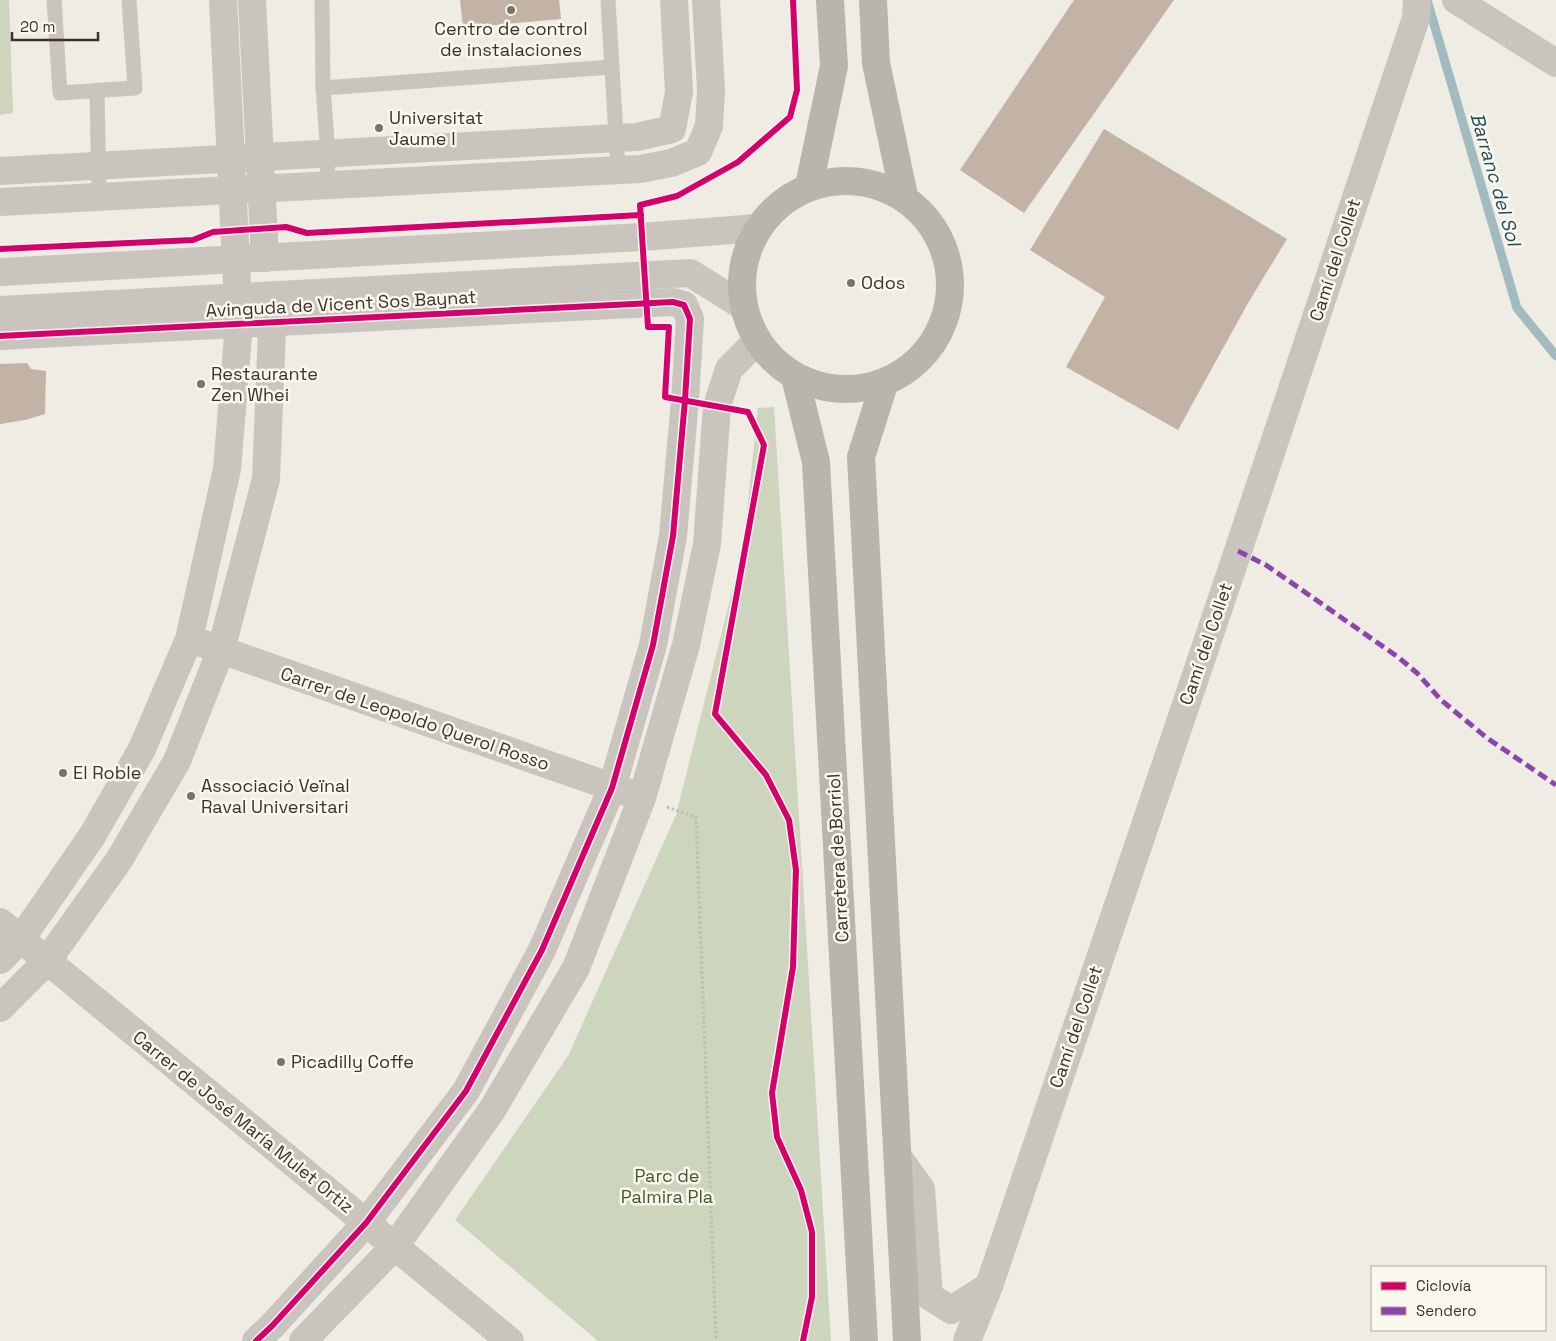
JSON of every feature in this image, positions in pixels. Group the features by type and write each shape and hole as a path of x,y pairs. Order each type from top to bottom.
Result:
{"main road":[{"path":"808,186 834,66 830,0"},
{"path":"873,0 876,62 904,196 942,240 951,297 930,350 884,384 838,390 795,377 757,341 743,306 742,266 757,228 780,203 808,186 857,180 904,196"},
{"name":"Carretera de Borriol","path":"795,377 816,462 864,1341"},
{"path":"884,384 861,457 907,1341"}],"street":[{"name":"Avinguda de Vicent Sos Baynat","path":"223,0 238,297"},
{"path":"252,0 265,258"},
{"path":"0,171 616,139 637,137 672,129 679,92 674,0"},
{"path":"0,202 640,170 671,163 698,152 709,126 711,90 706,0"},
{"name":"Camí del Collet","path":"967,1341 989,1286 1238,551 1416,18 1418,0"},
{"path":"1456,0 1556,63"},
{"path":"0,272 632,238 757,228"},
{"name":"Avinguda de Vicent Sos Baynat","path":"0,310 690,273 743,306"},
{"path":"0,1008 47,961 119,860 177,761 221,650 266,479 273,295"},
{"path":"0,960 21,939 92,836 142,749 189,639 227,469 239,324 238,297"},
{"name":"Avinguda de Vicent Sos Baynat","path":"0,336 673,302 684,305 690,319 685,400 672,536 653,646 612,788"},
{"path":"303,1341 395,1246 492,1110 576,968 642,798 686,646 707,544 718,406 729,369 757,341"},
{"name":"Carrer de Leopoldo Querol Rosso","path":"189,639 642,798"},
{"path":"256,1341 366,1223 466,1091 542,950 612,788"},
{"name":"Carrer de José María Mulet Ortiz","path":"0,922 510,1341"},
{"path":"898,1157 920,1189 929,1296 951,1310 989,1286"}],"lane":[{"path":"54,0 60,93 135,88 129,0"},
{"path":"322,0 323,88 328,154 326,185"},
{"path":"608,0 618,170"},
{"path":"323,88 612,67"},
{"path":"97,90 98,197"}],"path":[{"path":"642,798 696,817 716,1341"}],"green space":[{"path":"0,0 9,0 13,113 0,115"},
{"name":"Parc de Palmira Pla","path":"774,407 831,1341 598,1341 455,1220 568,1056 676,815 743,548 758,408"}],"building":[{"name":"Centro de control de instalaciones","path":"460,0 559,0 561,19 463,28"},
{"path":"1074,0 1174,0 1024,213 960,170"},
{"path":"1104,129 1287,239 1248,303 1178,430 1066,367 1105,297 1030,250"},
{"path":"27,363 31,369 46,371 45,414 25,420 0,424 0,364"}],"waterway":[{"name":"Barranc del Sol","path":"1427,0 1517,308 1556,356"}],"marked path":[{"path":"1238,551 1266,565 1398,657 1417,673 1441,700 1487,738 1556,785"}],"cycle path":[{"path":"793,0 797,90 790,117 738,162 677,196 640,205 648,327 669,327 665,397 748,412 764,445 715,714 766,775 789,820 796,870 793,967 772,1093 777,1137 801,1190 812,1232 812,1297 803,1341"},
{"path":"0,249 193,240 213,232 286,227 307,233 641,215"},
{"path":"0,336 673,302 684,305 690,319 673,536 653,645 612,788 542,950 466,1091 366,1223 256,1341"}],"place":[{"name":"Centro de control de instalaciones","path":"511,10"},
{"name":"Universitat Jaume I","path":"379,128"},
{"name":"Odos","path":"851,283"},
{"name":"Restaurante Zen Whei","path":"201,384"},
{"name":"El Roble","path":"63,773"},
{"name":"Associació Veïnal Raval Universitari","path":"191,796"},
{"name":"Picadilly Coffe","path":"281,1062"}]}
